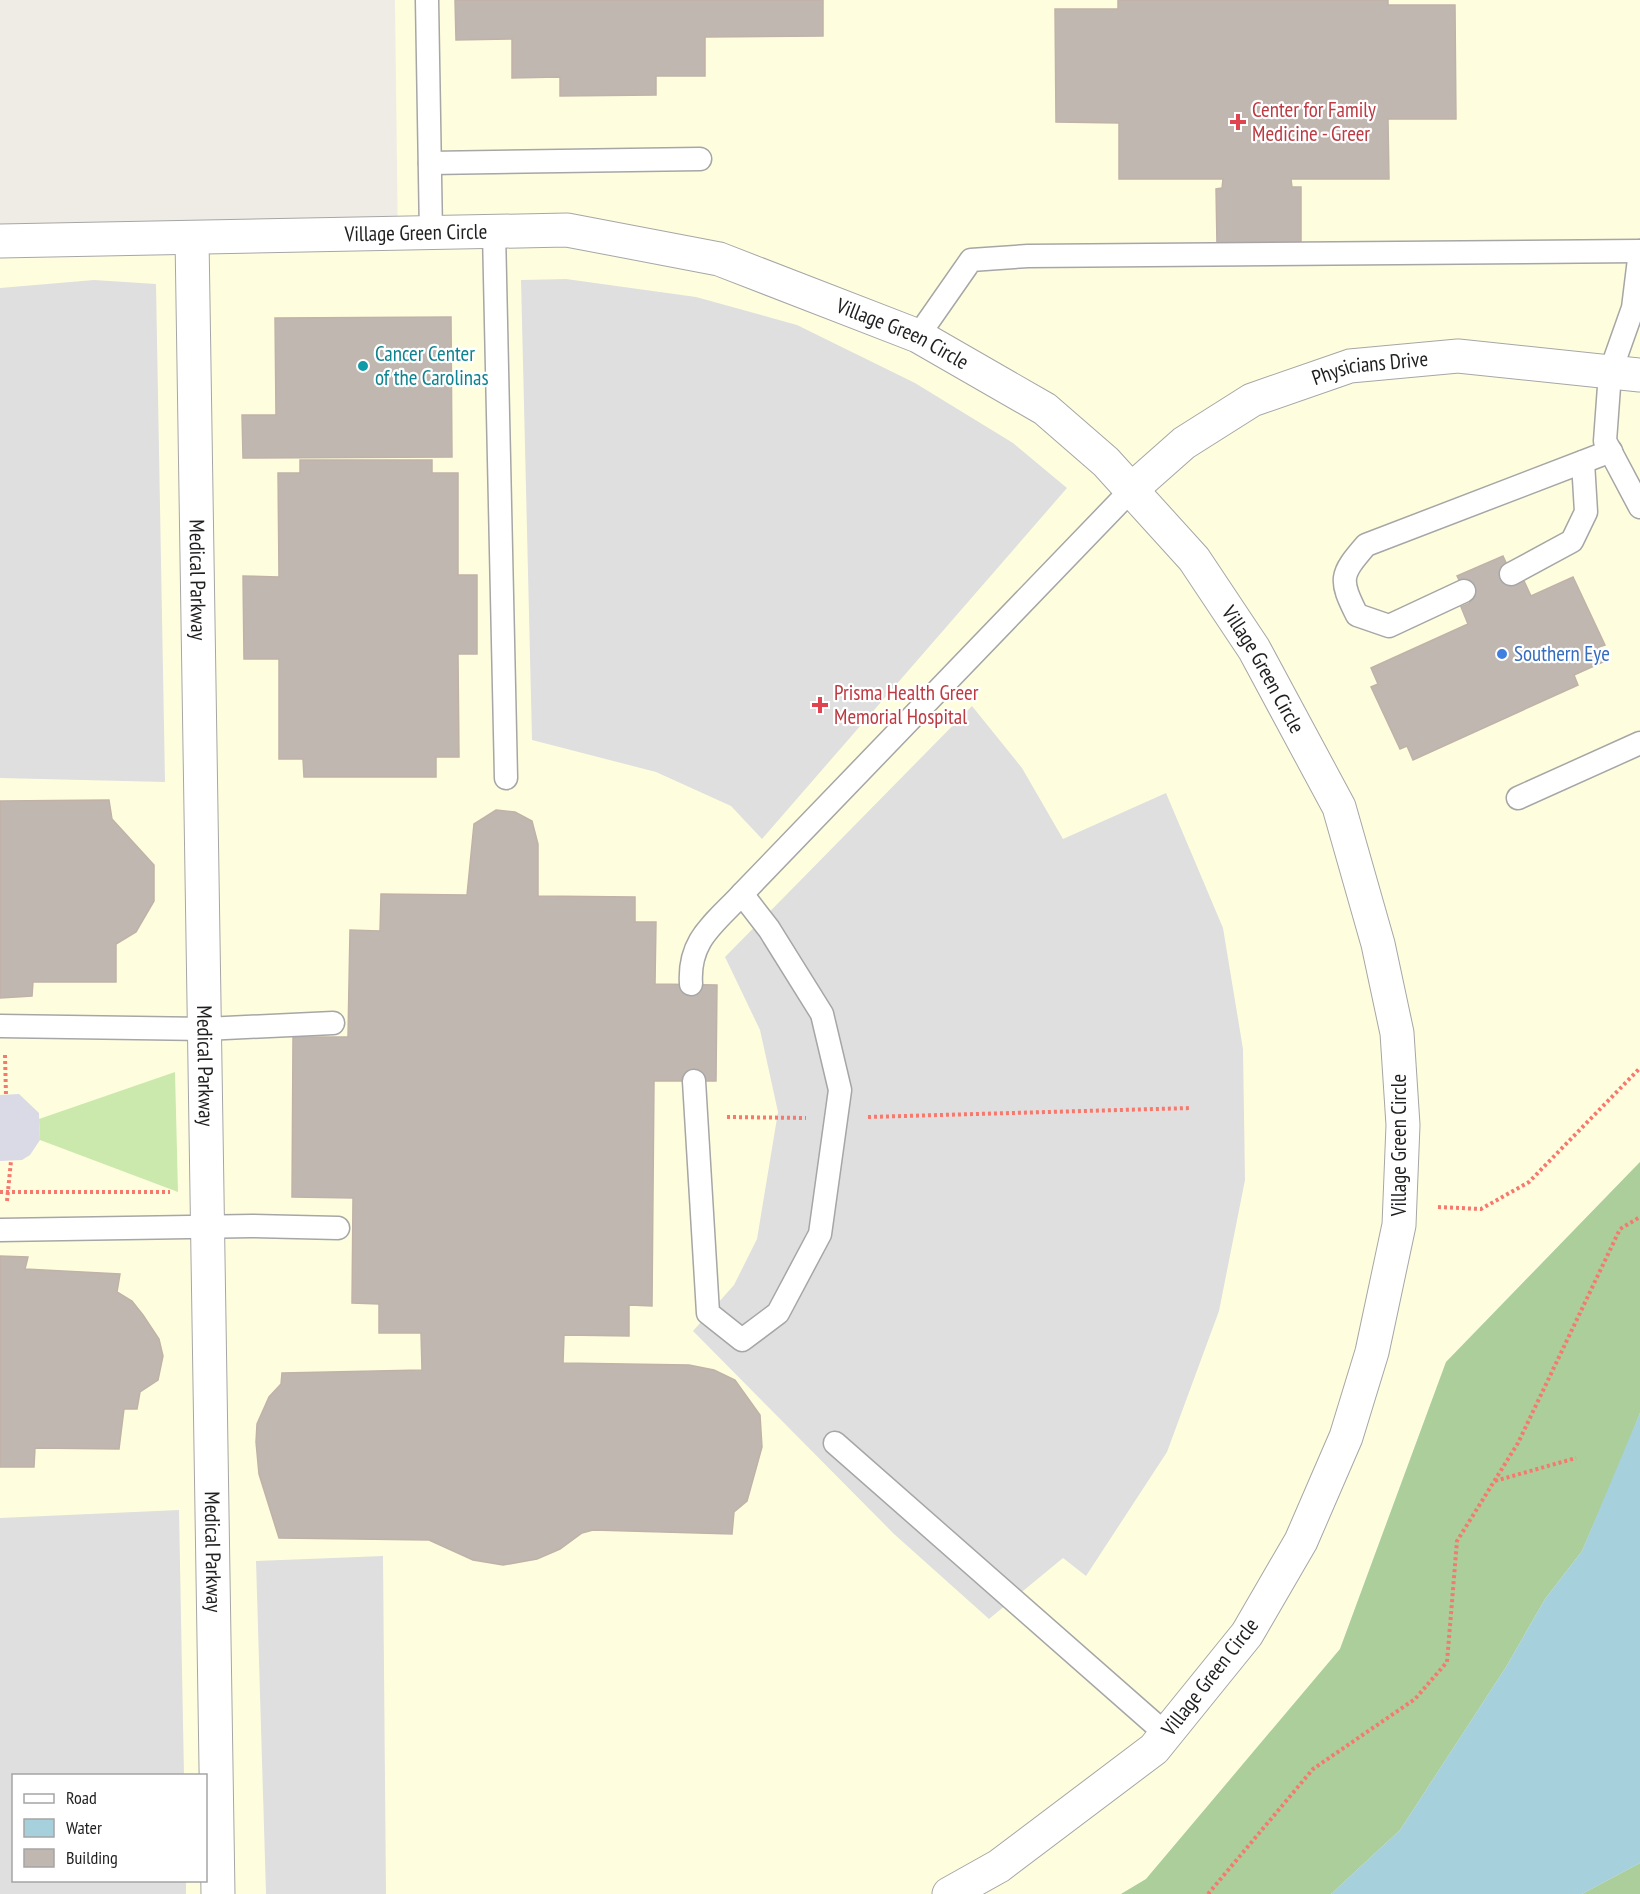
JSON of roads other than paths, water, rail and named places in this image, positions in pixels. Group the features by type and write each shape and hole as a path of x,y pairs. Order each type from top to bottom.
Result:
{"street":[{"name":"Village Green Circle","path":"0,241 567,230 719,259 918,336 1045,409 1106,462 1194,559 1254,649 1339,807 1378,944 1397,1033 1403,1125 1399,1225 1372,1352 1346,1437 1300,1541 1248,1634 1154,1749 999,1866 949,1894"},
{"name":"Medical Parkway","path":"192,237 218,1894"},
{"name":"Physicians Drive","path":"1132,489 1184,443 1252,400 1350,366 1458,356 1625,374"}],"lane":[{"path":"427,0 432,234"},
{"path":"430,163 700,159"},
{"path":"494,232 506,778"},
{"path":"918,336 971,260 1028,256 1639,251 1625,374 1605,441 1640,507"},
{"path":"1464,591 1389,626 1357,615 1344,588 1347,567 1366,545 1611,451"},
{"path":"1511,574 1572,541 1586,512 1583,462"},
{"path":"691,984 690,963 698,940 1132,489"},
{"path":"1518,798 1640,743"},
{"path":"694,1081 708,1314 742,1340 778,1313 820,1234 840,1090 822,1014 769,929 742,894"},
{"path":"0,1026 205,1029 333,1023"},
{"path":"0,1230 338,1228"},
{"path":"835,1443 1166,1734"}],"water":[{"path":"1640,1413 1640,1863 1582,1894 1331,1894 1400,1830 1506,1667 1545,1599 1582,1551"}],"place":[{"name":"Center for Family Medicine - Greer","path":"1238,122"},
{"name":"Cancer Center of the Carolinas","path":"363,366"},
{"name":"Southern Eye","path":"1502,654"},
{"name":"Prisma Health Greer Memorial Hospital","path":"820,705"}]}
